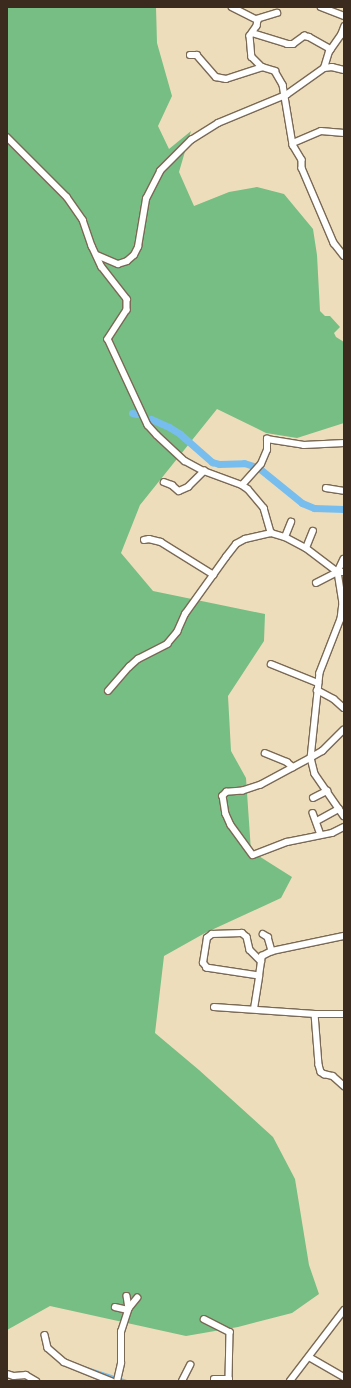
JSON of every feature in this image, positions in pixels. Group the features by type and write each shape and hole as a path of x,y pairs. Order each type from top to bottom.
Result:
{"street":[{"path":"232,7 257,19 277,13"},
{"path":"321,7 344,16"},
{"path":"257,19 257,26 252,33 250,48 252,57 262,67 275,71 284,85 293,143 302,160 302,168 334,243 344,256"},
{"path":"324,68 331,49 341,35 344,27"},
{"path":"252,33 287,44 293,44 304,36 309,37 331,49"},
{"path":"190,55 197,55 216,77 226,79 262,67"},
{"path":"97,254 118,264 127,262 134,255 138,246 146,199 160,172 191,140 218,123 286,95 324,68 332,67 344,70"},
{"path":"293,143 321,131 344,133"},
{"path":"7,138 67,197 83,220 92,246 102,267 127,299 127,310 108,339 122,365 133,396 148,425 185,461 204,471 242,485 264,508 271,533"},
{"path":"242,485 261,464 267,450 267,439 321,446 344,443"},
{"path":"164,482 179,491 188,487 204,471"},
{"path":"326,488 344,491"},
{"path":"286,537 291,522"},
{"path":"306,548 313,531"},
{"path":"108,691 129,666 138,659 167,644 177,632 185,614 236,544 245,539 271,533 286,537 306,548 341,572"},
{"path":"144,540 149,539 161,542 214,575"},
{"path":"344,559 341,572 343,603 341,619 320,673 311,758 315,774 344,816"},
{"path":"316,583 341,572"},
{"path":"271,664 318,683"},
{"path":"317,690 343,705"},
{"path":"344,730 323,751 293,768 260,785 243,791 227,792 223,796 226,814 231,825 253,855 287,842 332,833 344,827"},
{"path":"264,753 287,762 293,768"},
{"path":"313,798 327,791"},
{"path":"317,821 339,809"},
{"path":"313,812 322,835"},
{"path":"259,976 207,968 203,962 207,938 212,934 242,933 246,937 250,950 261,961"},
{"path":"263,934 268,938 272,951"},
{"path":"254,1009 262,956 272,951 344,936"},
{"path":"214,1007 315,1014 344,1014"},
{"path":"315,1014 319,1065 321,1072 333,1076 344,1086"},
{"path":"45,1335 48,1348 64,1362 116,1379 121,1363 121,1332 128,1309 127,1296"},
{"path":"128,1309 137,1298"},
{"path":"115,1307 128,1309"},
{"path":"290,1381 344,1310"},
{"path":"204,1319 230,1332 229,1380 214,1379"},
{"path":"309,1357 344,1377"},
{"path":"182,1381 190,1366"},
{"path":"7,1374 14,1376 26,1375 36,1381"}],"green space":[{"path":"7,7 156,7 157,43 172,96 158,126 169,149 191,131 179,172 194,206 229,192 257,187 284,194 313,229 317,255 320,311 325,316 330,316 340,327 334,333 336,337 344,342 344,423 297,438 266,433 217,409 140,505 121,553 153,591 265,614 264,641 228,696 231,751 246,778 251,851 292,877 281,898 205,933 164,956 155,1033 199,1070 273,1137 295,1179 309,1265 319,1294 292,1313 238,1327 186,1336 50,1306 7,1330"}],"waterway":[{"path":"132,413 137,414"},
{"path":"151,419 180,434 212,462 219,464 244,463 256,467"},
{"path":"260,469 302,503 314,508 344,509"},
{"path":"84,1367 127,1381"}]}
